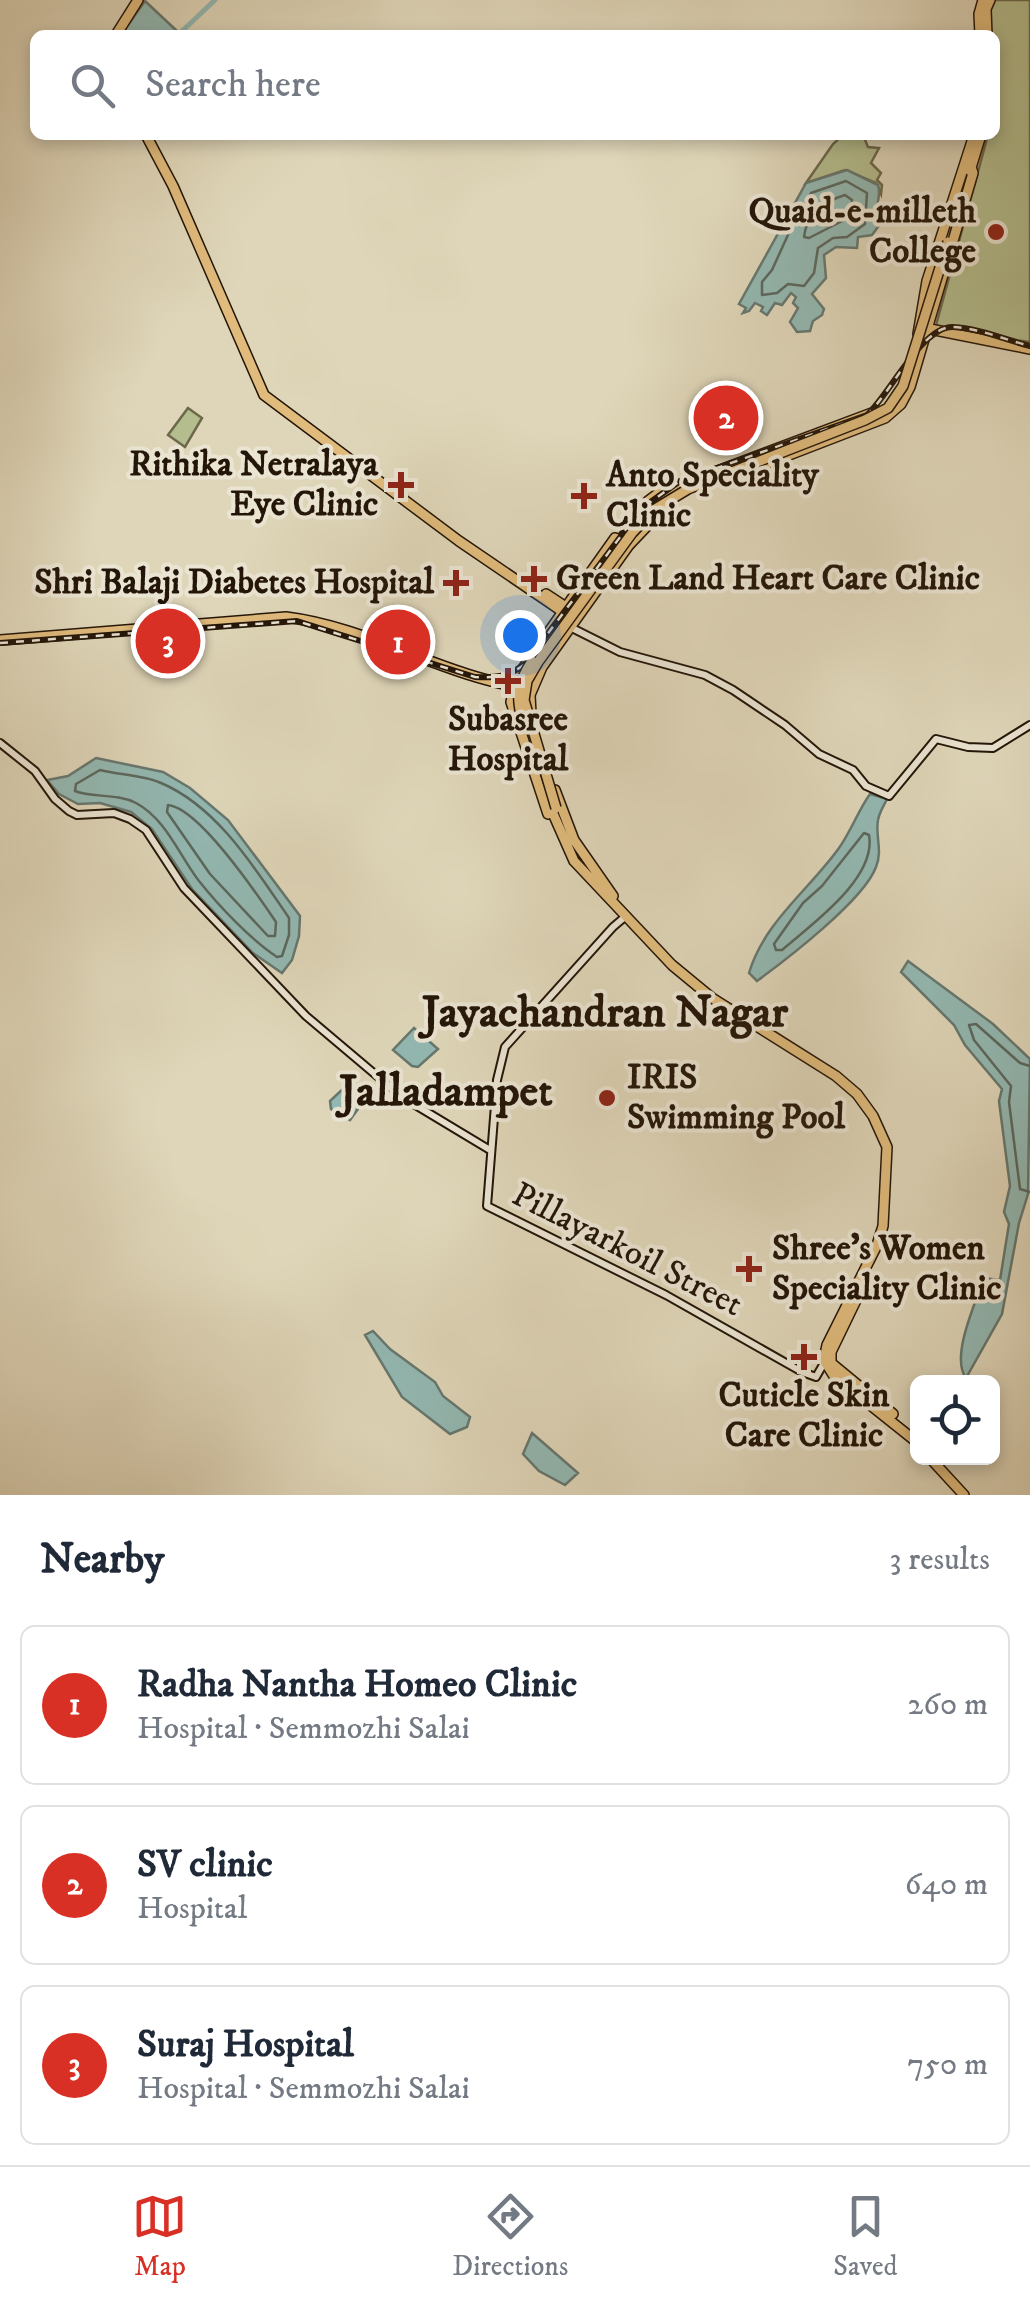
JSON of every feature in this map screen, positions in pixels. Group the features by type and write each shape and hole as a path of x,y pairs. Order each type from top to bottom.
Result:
{"main road":[{"path":"117,30 136,0"},
{"path":"984,30 986,0"},
{"path":"151,140 176,184 270,395 309,429 564,610 574,621"},
{"path":"910,1437 834,1376 824,1363 827,1345 877,1245 882,1226 888,1174 881,1131 858,1094 712,998 669,961 610,896 580,858 553,808 519,710 518,686 638,516 693,479 887,410 914,358 918,340 927,329 936,250 975,140"},
{"path":"553,808 524,700 527,681 538,662 632,532 655,508 688,489 874,417 892,404 904,386 976,140"},
{"path":"610,896 568,829 532,716 531,692 545,662 637,535 671,502 875,423 906,396 972,173 970,168"},
{"path":"927,329 1030,349"},
{"path":"610,896 596,890 573,866 558,841 513,710 513,689 533,653 638,510 672,483 678,487"},
{"path":"582,585 594,593"},
{"path":"0,642 279,619 531,692"},
{"path":"533,653 545,662"},
{"path":"669,961 714,995 845,1076 876,1114 892,1155 886,1226 881,1246 831,1352 831,1363 910,1429"},
{"path":"939,1465 966,1495"}],"street":[{"path":"574,621 620,652 705,674 757,705 819,754 853,770 866,786 889,796 936,738 968,747 993,748 1030,725"},
{"path":"0,743 35,770 55,799 69,811 76,815 114,813 146,830 184,888 306,1016 402,1097 490,1150"},
{"name":"Pillayarkoil Street","path":"624,912 510,1038 497,1080 487,1206 666,1295 802,1372 816,1378 824,1363"}],"green space":[{"name":"Quaid-e-milleth College","path":"992,0 1030,0 1030,342 935,329 987,140 1000,140 1000,30 989,30 987,11"},
{"path":"837,140 865,140 868,147 879,148 871,163 881,173 877,180 882,185 881,194 876,183 845,170 806,183"},
{"path":"188,408 202,418 185,447 168,435"}],"water":[{"path":"145,1 176,30 125,30"},
{"path":"847,170 878,185 876,215 880,224 872,235 858,237 857,248 836,247 824,255 826,278 812,294 824,309 822,315 813,321 810,331 797,332 790,322 798,308 791,293 782,305 775,303 767,315 755,303 743,313 746,308 739,304 806,183"},
{"path":"96,758 163,772 190,788 228,820 300,916 292,960 282,973 253,953 192,889 152,829 131,812 100,803 78,804 59,794 47,780 68,776"},
{"path":"870,794 887,799 878,820 878,861 869,880 823,928 757,981 749,973 765,938 839,848"},
{"path":"908,961 993,1024 1030,1059 1028,1194 1002,1314 968,1375 962,1369 961,1357 966,1329 984,1278 1000,1280 1009,1224 1004,1212 1010,1186 999,1101 1002,1089 965,1045 954,1025 901,972"},
{"path":"414,1028 438,1049 418,1067 393,1050"},
{"path":"346,1086 365,1099 350,1120 331,1109 330,1101"},
{"path":"373,1331 470,1417 467,1427 450,1434 402,1397 365,1335"},
{"path":"532,1433 578,1473 565,1485 539,1471 523,1454"}],"waterway":[{"path":"183,30 215,0"}],"railway":[{"path":"0,643 297,621 475,677 502,676 525,664 642,508 680,481 867,415 918,349 941,330 972,330 1030,346"}],"place":[{"name":"Quaid-e-milleth College","path":"996,232"},
{"name":"SV clinic","path":"726,418"},
{"name":"Rithika Netralaya Eye Clinic","path":"401,485"},
{"name":"Anto Speciality Clinic","path":"584,496"},
{"name":"Green Land Heart Care Clinic","path":"534,579"},
{"name":"Shri Balaji Diabetes Hospital","path":"456,583"},
{"name":"Suraj Hospital","path":"168,641"},
{"name":"Radha Nantha Homeo Clinic","path":"398,642"},
{"name":"Subasree Hospital","path":"508,681"},
{"name":"IRIS Swimming Pool","path":"607,1098"},
{"name":"Shree's Women Speciality Clinic","path":"749,1269"},
{"name":"Cuticle Skin Care Clinic","path":"804,1357"}],"district":[{"name":"Jayachandran Nagar","path":"605,1013"},
{"name":"Jalladampet","path":"446,1092"}]}
